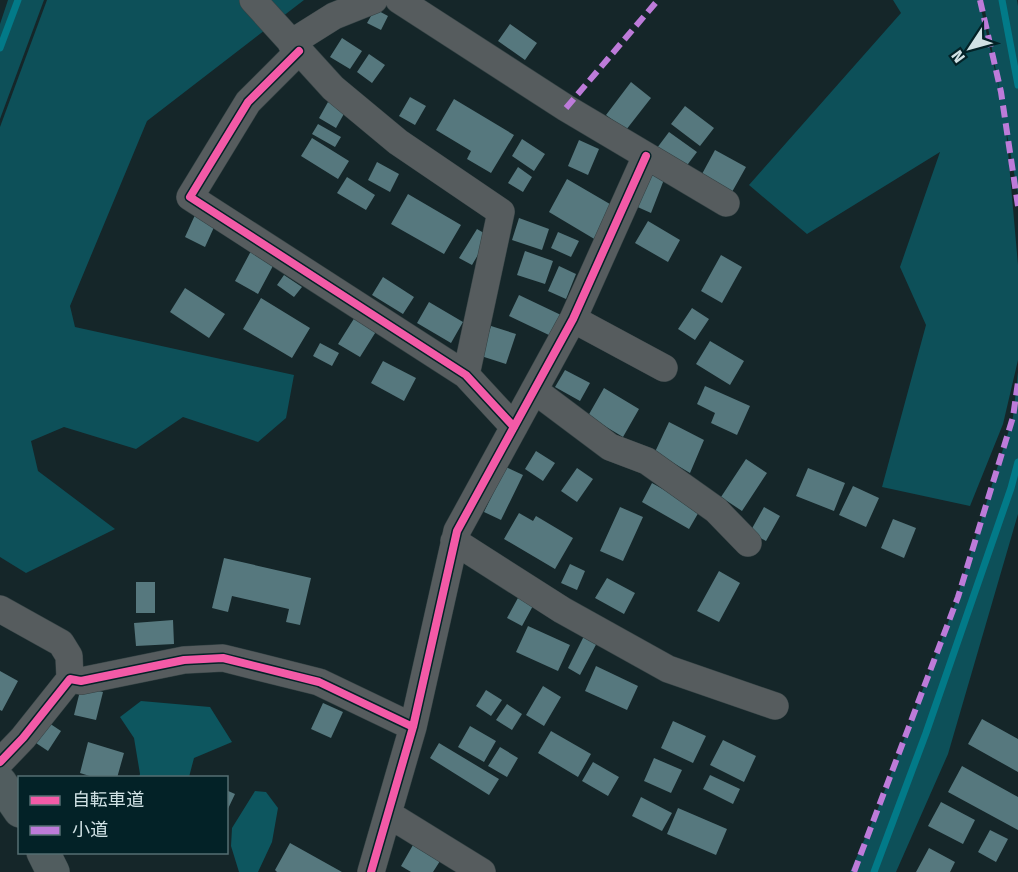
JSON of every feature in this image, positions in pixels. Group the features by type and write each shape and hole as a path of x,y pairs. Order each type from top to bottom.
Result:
{"main road":[{"path":"0,782 18,808"},
{"path":"44,854 53,872"}],"street":[{"path":"253,0 333,88 398,141 501,212 466,375"},
{"path":"374,0 334,16 295,47 248,102 190,197 466,375 514,426"},
{"path":"399,0 566,108 726,203"},
{"path":"371,872 413,727 457,531 573,319 646,156"},
{"path":"573,319 664,368"},
{"path":"534,390 610,447 647,462 716,510 748,543"},
{"path":"454,541 562,610 668,669 775,706"},
{"path":"0,609 61,644 69,656 70,679 23,738 0,762"},
{"path":"70,679 81,681 184,660 224,658 319,682 413,727"},
{"path":"388,814 482,872"}],"shaded area":[{"path":"8,0 44,0 0,119 0,24"},
{"path":"47,0 304,0 147,121 70,306 75,327 294,375 286,418 258,442 183,417 136,449 64,427 31,441 38,471 115,529 26,573 0,557 0,127"},
{"path":"893,0 979,0 1000,93 983,0 1017,0 1018,6 1018,194 1006,129 1018,265 1018,360 1003,424 970,506 882,487 926,325 900,267 940,152 807,234 749,185 901,13"},
{"path":"1018,372 1018,514 948,754 896,872 850,872 877,811 955,604 1013,417"},
{"path":"141,701 210,707 232,742 194,758 189,776 139,776 134,738 120,717"},
{"path":"255,791 266,792 278,808 272,842 258,872 239,872 231,846 232,828"}],"building":[{"path":"375,9 388,16 381,30 367,23"},
{"path":"510,24 537,43 525,60 498,41"},
{"path":"342,38 362,51 350,69 330,57"},
{"path":"369,54 385,65 372,83 357,72"},
{"path":"631,82 651,98 626,130 606,115"},
{"path":"410,97 426,106 415,125 399,116"},
{"path":"454,99 514,135 491,173 467,159 471,151 436,130"},
{"path":"328,102 345,112 336,128 319,118"},
{"path":"685,106 714,128 700,146 671,124"},
{"path":"318,124 341,137 335,147 312,134"},
{"path":"669,132 697,152 685,168 657,148"},
{"path":"312,138 349,161 338,179 301,156"},
{"path":"522,139 545,154 534,171 512,156"},
{"path":"579,140 599,149 588,175 568,166"},
{"path":"715,150 746,167 732,192 702,174"},
{"path":"377,162 399,174 390,192 368,180"},
{"path":"518,167 532,177 523,192 508,183"},
{"path":"647,169 665,177 651,213 633,205"},
{"path":"347,177 375,195 366,210 337,193"},
{"path":"567,179 615,207 596,240 549,212"},
{"path":"408,194 461,225 444,254 391,224"},
{"path":"195,215 215,225 205,247 185,237"},
{"path":"519,218 549,229 542,250 512,240"},
{"path":"648,221 680,240 668,262 635,243"},
{"path":"477,229 489,236 472,265 459,258"},
{"path":"558,232 579,241 571,257 551,248"},
{"path":"251,251 274,264 258,294 235,281"},
{"path":"525,251 553,261 545,284 517,275"},
{"path":"721,255 742,267 722,303 701,291"},
{"path":"559,266 576,274 566,299 548,291"},
{"path":"284,275 302,287 294,297 277,285"},
{"path":"383,277 414,297 403,314 372,295"},
{"path":"185,288 225,314 209,338 170,312"},
{"path":"519,295 561,315 551,336 509,316"},
{"path":"261,298 310,328 292,358 243,329"},
{"path":"429,302 463,322 451,343 417,323"},
{"path":"692,308 709,319 695,340 678,329"},
{"path":"355,317 377,330 360,357 338,344"},
{"path":"491,326 516,334 506,364 481,356"},
{"path":"710,341 744,361 730,385 696,364"},
{"path":"320,343 339,353 332,366 313,356"},
{"path":"383,361 416,378 404,401 371,383"},
{"path":"565,370 590,383 580,401 555,387"},
{"path":"705,386 750,406 737,435 711,423 715,413 697,404"},
{"path":"604,388 639,409 623,437 588,416"},
{"path":"669,422 704,440 690,473 655,452"},
{"path":"536,451 555,463 543,481 525,469"},
{"path":"746,459 767,473 742,511 721,497"},
{"path":"506,467 523,475 501,520 484,512"},
{"path":"577,468 593,479 577,502 561,491"},
{"path":"808,468 845,483 834,511 796,496"},
{"path":"652,483 700,510 689,529 642,502"},
{"path":"853,486 879,498 866,527 839,515"},
{"path":"620,507 643,517 623,561 600,551"},
{"path":"764,507 780,516 766,541 750,532"},
{"path":"519,513 533,521 536,516 573,538 555,569 504,539"},
{"path":"893,519 916,528 904,558 881,548"},
{"path":"224,558 311,578 300,625 286,622 289,609 232,596 228,612 212,608"},
{"path":"570,564 585,571 577,590 561,583"},
{"path":"719,571 740,583 719,622 697,611"},
{"path":"607,578 635,593 624,614 595,598"},
{"path":"136,582 155,582 155,613 136,613"},
{"path":"519,596 534,604 522,626 507,618"},
{"path":"173,620 174,644 136,646 134,623"},
{"path":"528,626 570,645 558,671 516,652"},
{"path":"586,632 599,639 580,675 568,668"},
{"path":"596,666 638,686 627,710 585,691"},
{"path":"0,671 18,681 2,711 0,710"},
{"path":"543,686 561,697 544,726 526,715"},
{"path":"81,687 103,692 96,720 74,715"},
{"path":"486,690 502,700 491,716 476,706"},
{"path":"323,703 343,712 331,738 311,729"},
{"path":"507,704 522,714 512,730 496,720"},
{"path":"982,719 1018,739 1018,772 968,744"},
{"path":"46,721 61,731 48,751 33,741"},
{"path":"673,721 706,736 693,763 661,748"},
{"path":"470,726 496,741 484,762 458,747"},
{"path":"551,731 591,754 578,777 538,753"},
{"path":"723,740 756,756 744,782 710,765"},
{"path":"88,742 124,753 118,776 90,776 80,773"},
{"path":"439,743 499,779 489,795 430,758"},
{"path":"500,747 518,758 507,777 488,766"},
{"path":"654,758 682,770 671,793 644,781"},
{"path":"593,762 619,777 608,796 582,781"},
{"path":"962,766 1018,797 1018,830 948,792"},
{"path":"710,775 740,789 733,804 703,789"},
{"path":"228,791 235,794 228,809"},
{"path":"641,797 672,813 662,831 632,816"},
{"path":"941,802 975,820 963,844 928,826"},
{"path":"678,808 727,829 716,855 667,834"},
{"path":"990,830 1008,839 996,862 978,852"},
{"path":"290,843 342,872 277,872 275,870"},
{"path":"413,845 440,861 433,872 411,872 401,866"},
{"path":"929,848 955,862 950,872 916,872"}],"waterway":[{"path":"0,48 18,0"},
{"path":"1002,0 1018,85"},
{"path":"874,872 926,733 1018,462"}],"marked path":[{"path":"566,108 658,0"},
{"path":"980,0 1001,92 1018,206"},
{"path":"854,872 958,597 1013,417 1018,382"}],"cycle path":[{"path":"299,51 248,102 190,197 466,375 514,427"},
{"path":"371,872 413,727 457,531 573,319 646,156"},
{"path":"0,762 23,738 70,679 81,681 184,660 223,658 319,682 413,727"}]}
